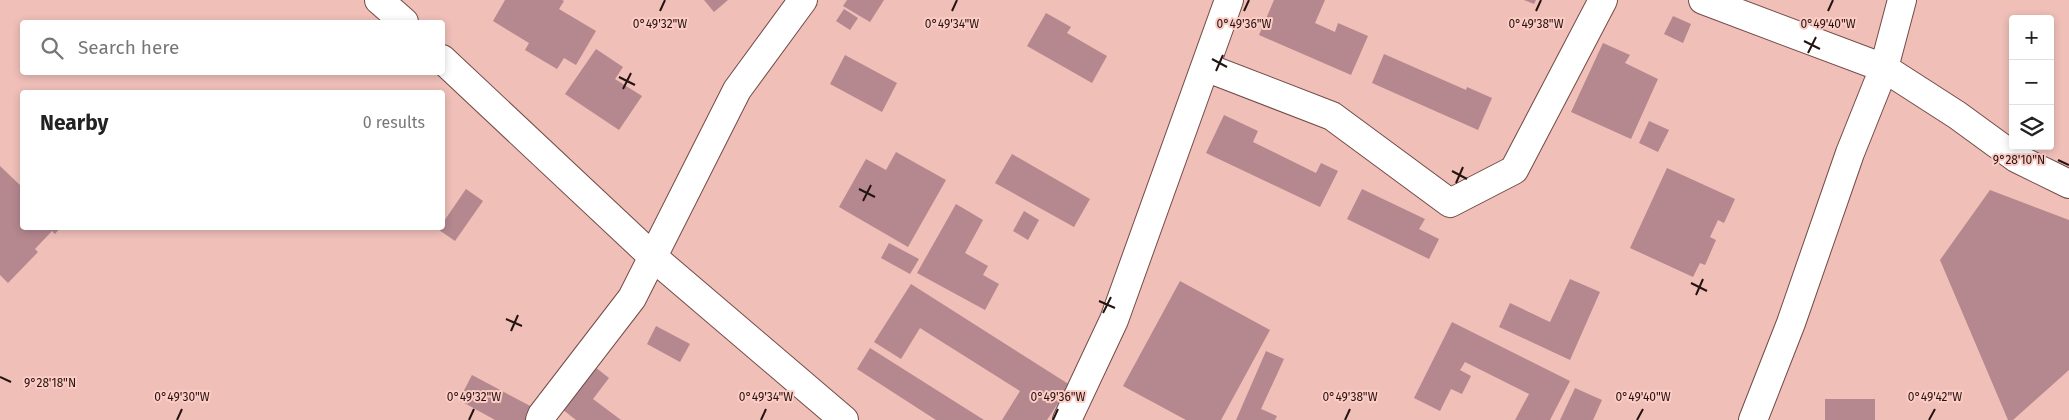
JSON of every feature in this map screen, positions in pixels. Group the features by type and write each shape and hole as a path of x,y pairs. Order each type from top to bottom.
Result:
{"street":[{"path":"540,420 632,298 737,90 803,0"},
{"path":"1067,420 1114,320 1229,0"},
{"path":"1205,68 1332,116 1450,203 1514,170 1603,0"},
{"path":"1703,0 1884,68 1957,115 2016,158 2069,184"},
{"path":"1753,420 1791,322 1854,144 1884,68 1902,0"},
{"path":"445,62 653,256 844,420"}],"building":[{"path":"505,0 564,1 559,9 596,31 576,65 564,58 557,69 525,50 529,43 493,21"},
{"path":"704,0 728,0 714,12"},
{"path":"847,0 884,0 870,22 843,6"},
{"path":"1274,0 1325,0 1315,23 1335,32 1338,23 1368,36 1351,75 1259,35"},
{"path":"1524,0 1536,0 1534,4"},
{"path":"844,9 858,18 850,30 836,21"},
{"path":"1046,13 1071,27 1067,33 1107,56 1092,83 1027,46"},
{"path":"1673,16 1691,24 1683,43 1664,34"},
{"path":"1603,43 1630,55 1625,63 1658,79 1631,139 1571,112"},
{"path":"596,49 623,67 615,79 642,96 619,130 565,94"},
{"path":"1384,54 1466,90 1467,87 1492,98 1478,130 1372,83"},
{"path":"845,55 897,83 882,112 830,84"},
{"path":"1224,115 1258,131 1253,142 1316,173 1321,163 1338,171 1320,207 1206,153"},
{"path":"1649,121 1669,130 1658,152 1639,143"},
{"path":"896,152 946,180 908,247 839,207 866,159 886,170"},
{"path":"1012,154 1090,199 1074,227 995,183"},
{"path":"0,166 20,185 20,230 58,230 55,234 52,231 35,249 38,252 8,283 0,275"},
{"path":"1667,168 1735,199 1724,223 1718,220 1710,237 1716,240 1705,265 1700,263 1693,277 1630,248"},
{"path":"466,189 483,201 455,241 439,230 445,230 445,220"},
{"path":"1362,189 1425,219 1419,229 1439,239 1429,259 1347,219"},
{"path":"1990,190 2069,220 2069,370 2013,420 2008,420 1940,260"},
{"path":"956,204 983,220 965,253 988,266 983,275 999,284 985,310 917,273"},
{"path":"1024,211 1039,220 1028,240 1013,231"},
{"path":"889,243 919,259 910,274 881,258"},
{"path":"1570,279 1600,292 1570,360 1499,327 1510,303 1550,322"},
{"path":"1180,281 1270,330 1221,420 1186,420 1123,386"},
{"path":"911,284 1070,385 1047,420 1002,420 1020,391 920,328 901,359 874,342"},
{"path":"1452,322 1570,381 1550,420 1515,420 1529,394 1465,362 1460,370 1471,376 1462,394 1451,389 1440,411 1414,398"},
{"path":"656,326 690,344 680,362 647,344"},
{"path":"870,348 984,420 936,420 857,369"},
{"path":"1266,351 1284,359 1261,409 1277,416 1275,420 1236,420"},
{"path":"590,363 609,378 593,399 621,420 576,420 557,405"},
{"path":"472,375 536,409 531,420 495,420 459,400"},
{"path":"1575,388 1602,400 1593,420 1560,420"},
{"path":"1825,399 1875,399 1875,420 1825,420"}]}
